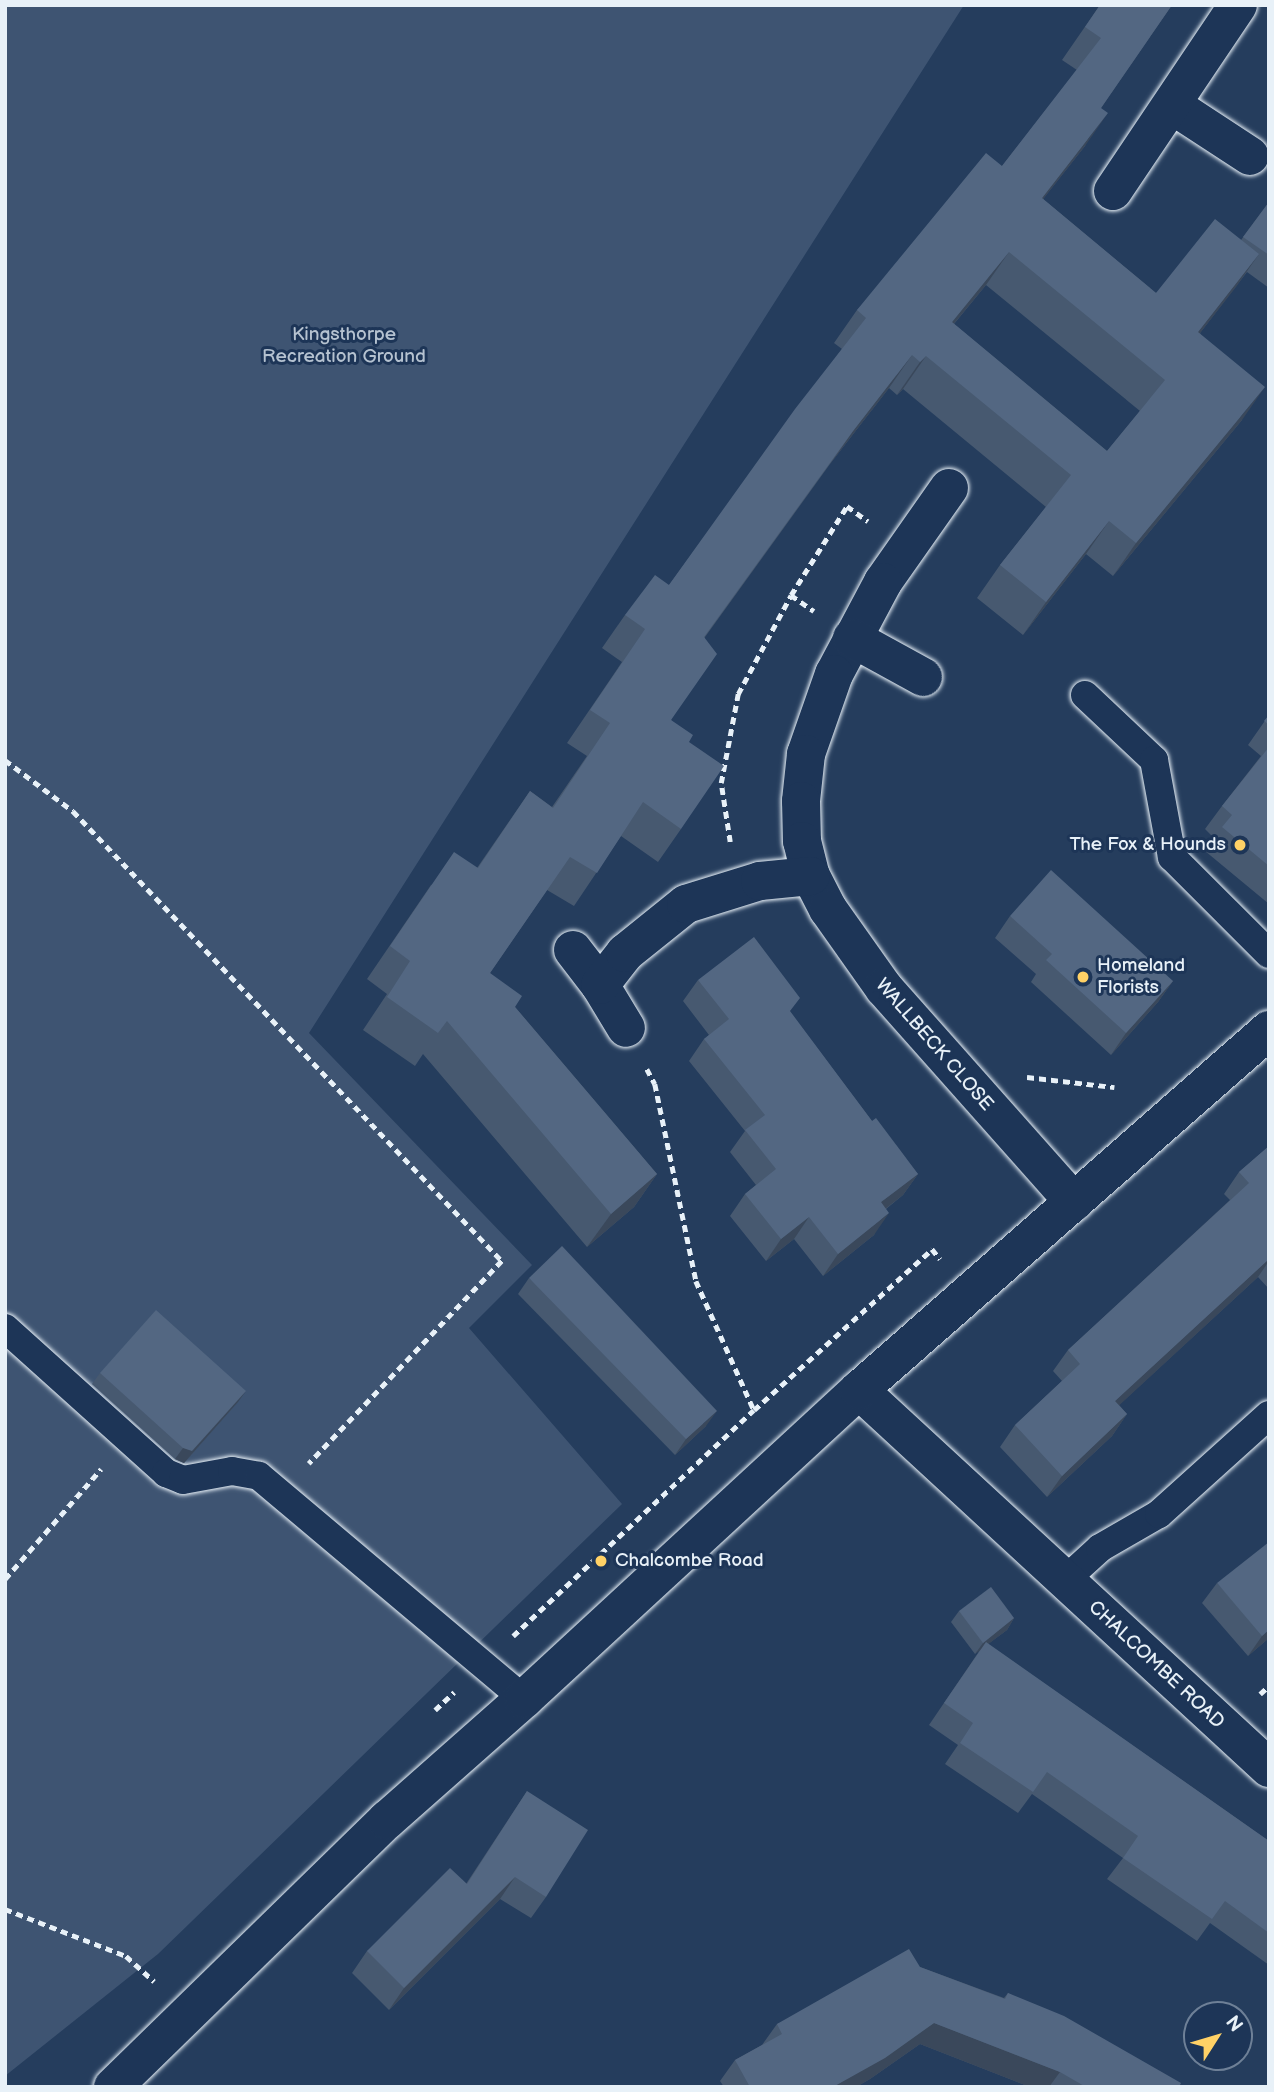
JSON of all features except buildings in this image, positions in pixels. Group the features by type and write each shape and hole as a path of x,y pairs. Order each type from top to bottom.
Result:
{"main road":[{"path":"1113,191 1238,5"},
{"path":"1171,105 1250,156"},
{"name":"WALLBECK CLOSE","path":"949,488 905,548 852,638 815,723 806,754 801,801 802,841 811,876 848,941 884,988 953,1068 1074,1202"},
{"path":"852,638 923,677"},
{"path":"600,985 625,953 677,910 715,893 744,885 811,876"},
{"path":"572,950 600,985 626,1028"},
{"path":"113,2087 330,1873 524,1699 859,1390 1269,1030"},
{"name":"CHALCOMBE ROAD","path":"859,1390 1269,1768"}],"lane":[{"path":"1085,695 1154,761 1172,857 1269,954"},
{"path":"5,1328 166,1472 183,1480 246,1472 259,1476 524,1699"},
{"path":"1065,1580 1100,1548 1159,1514 1269,1415"}],"path":[{"path":"744,885 729,840 721,783 738,694 761,647 847,506 905,548"},
{"path":"5,760 73,811 502,1261 280,1494"},
{"path":"626,1028 654,1084 696,1281 754,1410"},
{"path":"953,1068 1114,1087"},
{"path":"434,1711 754,1410 932,1249 941,1259"},
{"path":"5,1579 128,1438"},
{"path":"5,1909 126,1955 156,1982 165,1973"}],"green space":[{"name":"Kingsthorpe Recreation Ground","path":"5,5 964,5 309,1033 532,1265 469,1328 622,1504 158,1954 5,2076"}],"place":[{"name":"The Fox & Hounds","path":"1240,845"},
{"name":"Homeland Florists","path":"1083,977"},
{"name":"Chalcombe Road","path":"601,1561"}]}
